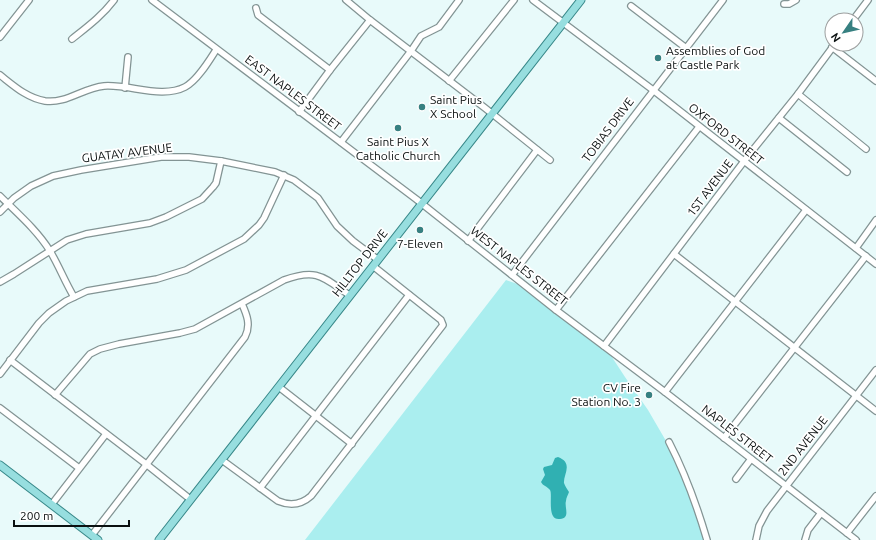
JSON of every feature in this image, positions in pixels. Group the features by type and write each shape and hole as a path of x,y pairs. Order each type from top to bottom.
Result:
{"main road":[{"name":"HILLTOP DRIVE","path":"159,540 580,0"},
{"path":"0,465 98,540"}],"street":[{"path":"0,37 29,0"},
{"path":"72,40 95,21 114,0"},
{"name":"EAST NAPLES STREET","path":"152,0 216,50 416,199 420,204"},
{"path":"346,0 550,160"},
{"path":"341,142 421,36 439,27 459,0"},
{"path":"449,81 514,0"},
{"name":"OXFORD STREET","path":"533,0 653,90 876,264"},
{"name":"TOBIAS DRIVE","path":"512,275 723,0"},
{"path":"784,4 789,4 796,0"},
{"path":"858,12 868,0"},
{"path":"631,6 686,48"},
{"path":"256,8 258,14 330,70"},
{"path":"299,112 370,20"},
{"path":"0,76 33,98 46,101 70,98 93,88 105,86 173,91 181,89 194,81 216,50"},
{"name":"1ST AVENUE","path":"604,346 744,161 830,52"},
{"path":"841,52 876,81"},
{"path":"125,88 128,57"},
{"path":"798,94 866,149"},
{"path":"779,118 847,172"},
{"path":"556,310 699,127"},
{"path":"468,241 537,150"},
{"name":"GUATAY AVENUE","path":"0,212 7,204 31,186 53,176 78,170 161,157 189,157 221,161 284,175 294,180 318,198 337,226 353,241 378,259"},
{"path":"0,282 71,238 150,223 166,217 202,199 216,183 221,161"},
{"path":"0,374 48,313 74,297 87,291 157,279 186,270 237,243 252,233 262,222 284,175"},
{"path":"0,196 24,220 50,251 74,297"},
{"name":"WEST NAPLES STREET","path":"420,204 604,346"},
{"path":"665,392 806,210"},
{"path":"856,248 876,220"},
{"path":"674,254 876,411"},
{"path":"724,438 866,256"},
{"path":"222,460 278,502 294,504 308,499 352,444 443,325 441,320 373,266"},
{"path":"55,395 90,354 100,349 195,329 284,280 299,274 318,276 326,279 349,295"},
{"path":"260,488 409,295"},
{"path":"92,535 245,337 248,330 248,319 242,304"},
{"name":"NAPLES STREET","path":"604,346 856,540"},
{"path":"10,360 190,499"},
{"name":"2ND AVENUE","path":"756,540 759,526 764,516 876,370"},
{"path":"279,387 352,444"},
{"path":"0,408 79,468"},
{"path":"52,504 106,434"},
{"path":"669,442 683,470 695,500 707,540"},
{"path":"736,479 751,459"},
{"path":"847,533 876,496"},
{"path":"806,540 808,530 821,513"}],"shaded area":[{"path":"506,280 532,289 604,345 648,410 673,453 682,471 707,540 305,540"},
{"path":"558,457 566,462 567,469 564,483 569,492 566,499 565,517 560,519 553,516 551,512 551,492 541,482 545,475 543,469 544,467 552,465 555,458"}],"place":[{"name":"Assemblies of God at Castle Park","path":"658,58"},
{"name":"Saint Pius X School","path":"422,107"},
{"name":"Saint Pius X Catholic Church","path":"398,128"},
{"name":"7-Eleven","path":"420,230"},
{"name":"CV Fire Station No. 3","path":"649,395"}]}
